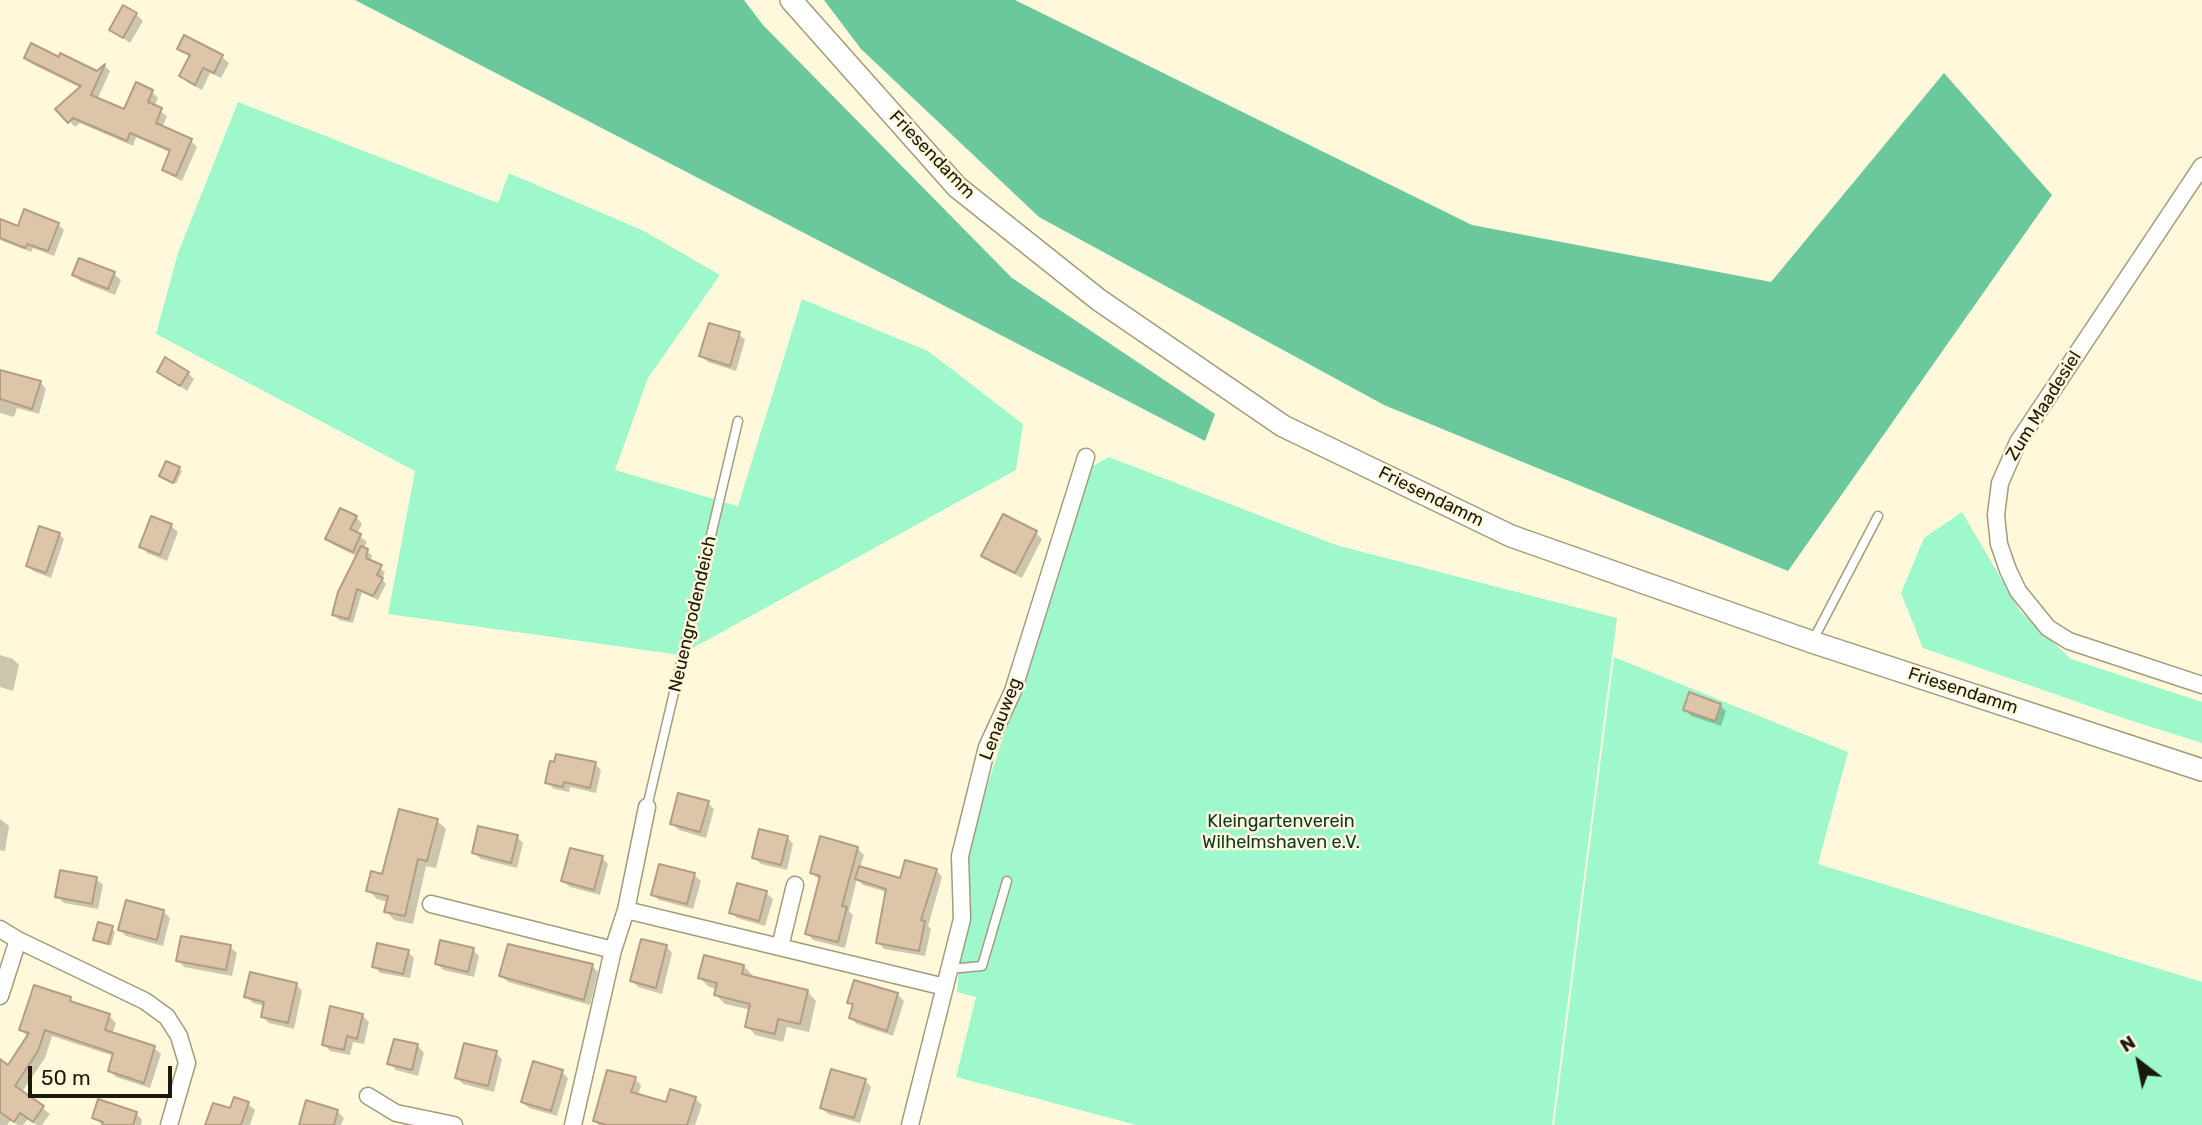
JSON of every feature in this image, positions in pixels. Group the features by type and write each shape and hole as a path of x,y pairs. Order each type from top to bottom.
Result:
{"main road":[{"name":"Friesendamm","path":"791,0 957,187 1099,300 1283,426 1511,536 1812,642 2202,769"}],"street":[{"name":"Zum Maadesiel","path":"2202,166 2018,442 2000,483 1996,515 1999,544 2008,570 2018,591 2048,628 2069,641 2202,685"},
{"name":"Lenauweg","path":"910,1125 962,919 960,856 987,747 1013,691 1086,457"},
{"path":"573,1125 613,950 626,910 647,807"},
{"path":"780,947 794,885"},
{"path":"431,904 613,950"},
{"path":"626,910 945,987"},
{"path":"0,929 145,1001 167,1017 179,1037 187,1063 169,1125"},
{"path":"0,996 18,940"},
{"path":"368,1096 396,1113 454,1125"}],"lane":[{"name":"Neuengrodendeich","path":"647,807 738,421"},
{"path":"1812,642 1878,516"},
{"path":"949,969 982,965 1007,881"}],"green space":[{"path":"355,0 744,0 763,25 1012,278 1215,414 1205,441"},
{"path":"824,0 1015,0 1472,225 1771,282 1944,73 2052,195 1788,571 1384,405 1039,217 861,49"},
{"path":"238,102 498,203 509,173 644,231 720,275 648,378 615,470 738,506 802,299 928,351 1023,424 1016,470 680,655 388,614 415,471 156,334 178,253"},
{"name":"Kleingartenverein Wilhelmshaven e.V.","path":"1109,457 1336,545 1617,618 1552,1125 1136,1125 956,1077 976,997 957,992 970,839 1091,467"},
{"path":"1962,512 2020,611 2071,659 2202,702 2202,743 1923,648 1901,593 1924,538"},
{"path":"1614,657 1848,752 1818,864 2202,982 2202,1125 1554,1125"}],"building":[{"path":"123,5 137,13 123,38 109,30"},
{"path":"184,35 223,55 214,73 203,68 195,85 179,76 190,55 177,49"},
{"path":"31,43 59,57 60,53 97,71 105,64 91,95 124,109 136,82 153,90 148,102 162,108 156,123 192,139 176,176 162,170 170,150 130,133 127,141 73,118 68,123 55,109 81,86 24,58"},
{"path":"24,209 59,223 48,251 27,244 25,248 0,238 0,219 18,226"},
{"path":"79,258 115,272 108,289 72,275"},
{"path":"709,323 740,332 730,366 699,356"},
{"path":"165,357 189,372 180,386 157,372"},
{"path":"0,370 41,381 32,409 0,399"},
{"path":"166,461 180,467 173,483 159,476"},
{"path":"340,508 357,516 350,529 361,534 353,552 325,539"},
{"path":"1003,514 1037,531 1015,573 981,556"},
{"path":"151,516 172,524 160,555 139,547"},
{"path":"39,526 60,533 46,573 26,566"},
{"path":"361,546 368,549 366,558 382,565 377,575 383,578 373,596 357,589 349,619 332,615 338,592"},
{"path":"1689,692 1721,704 1715,721 1683,710"},
{"path":"556,754 596,762 590,788 564,782 563,787 545,783 550,761 554,762"},
{"path":"678,793 709,801 700,832 670,824"},
{"path":"399,809 438,819 427,861 418,859 405,916 384,912 388,896 366,891 371,871 382,874"},
{"path":"478,826 518,835 511,863 472,853"},
{"path":"759,829 788,836 781,865 752,858"},
{"path":"820,836 858,847 842,906 847,907 838,942 805,934 820,876 810,873"},
{"path":"570,848 603,856 594,890 561,881"},
{"path":"905,860 937,869 921,920 925,921 919,951 876,943 886,889 855,879 859,866 900,878"},
{"path":"659,864 695,873 687,904 651,895"},
{"path":"60,870 97,877 92,904 55,897"},
{"path":"737,883 767,891 759,921 729,913"},
{"path":"126,900 164,910 157,940 118,930"},
{"path":"98,922 113,926 108,944 93,940"},
{"path":"181,936 231,945 226,970 176,961"},
{"path":"641,939 667,945 656,988 630,981"},
{"path":"440,940 474,948 468,972 435,964"},
{"path":"377,943 409,950 403,974 372,967"},
{"path":"508,944 593,964 584,1000 499,976"},
{"path":"704,955 744,965 742,974 808,990 800,1024 778,1019 775,1034 745,1027 750,1004 714,995 717,983 698,978"},
{"path":"250,972 297,983 288,1023 261,1017 264,1002 244,997"},
{"path":"854,980 898,993 887,1031 849,1018 853,1004 847,1003"},
{"path":"34,985 71,997 70,1001 110,1014 105,1030 155,1046 144,1083 108,1071 113,1053 45,1030 38,1051 15,1086 44,1106 33,1122 20,1113 14,1122 0,1112 0,1059 8,1065 29,1033 19,1030"},
{"path":"330,1006 363,1014 357,1039 347,1036 344,1050 322,1045"},
{"path":"394,1039 418,1044 412,1070 387,1064"},
{"path":"464,1043 497,1051 488,1086 455,1078"},
{"path":"533,1061 563,1070 551,1111 521,1102"},
{"path":"831,1069 866,1079 854,1118 820,1108"},
{"path":"607,1070 636,1077 631,1092 666,1102 670,1089 696,1097 687,1125 607,1125 593,1121"},
{"path":"234,1097 249,1102 241,1125 205,1125 213,1103 230,1108"},
{"path":"98,1099 137,1112 133,1125 102,1125 103,1122 92,1118"},
{"path":"306,1100 338,1110 334,1125 299,1125"}]}
